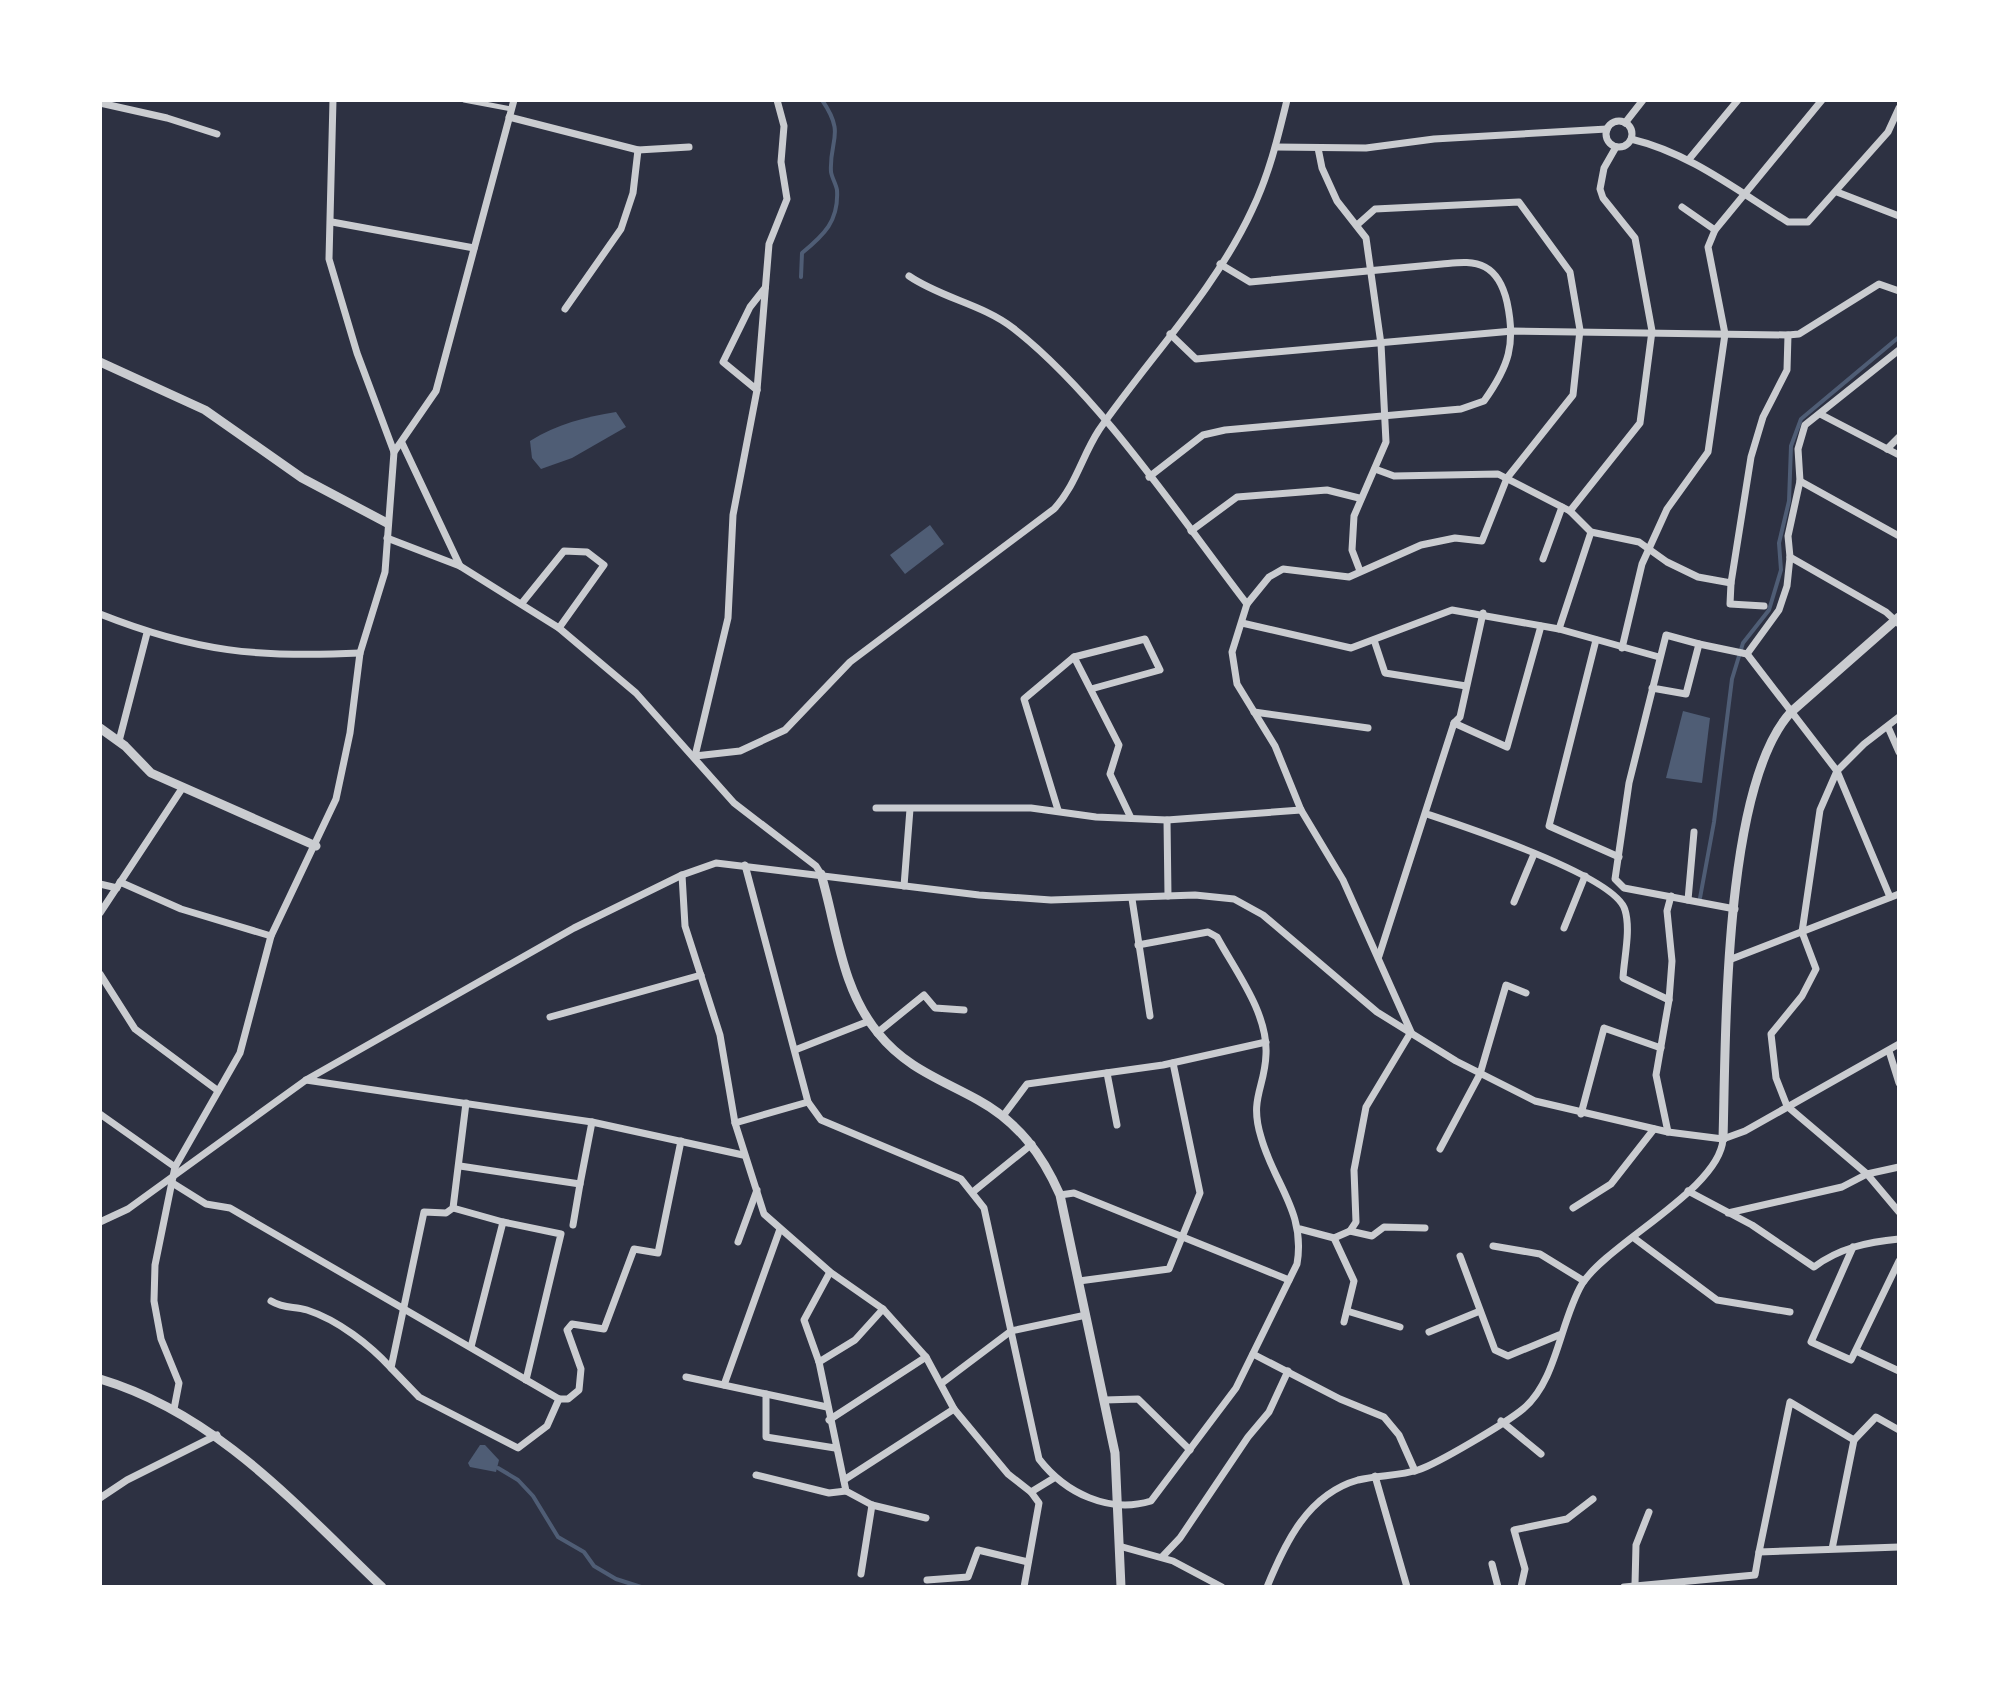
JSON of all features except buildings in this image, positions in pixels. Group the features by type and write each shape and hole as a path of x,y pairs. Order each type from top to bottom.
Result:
{"street":[{"path":"174,1409 179,1383 161,1339 154,1301 155,1265 176,1170 217,1090 240,1053 271,936 336,799 344,768 360,653 385,572 394,452 365,377 329,259 333,100"},
{"path":"464,100 638,150 689,147"},
{"path":"394,452 436,391 514,100"},
{"path":"695,756 728,618 733,515 757,390 769,244 787,199 781,162 784,126 777,100"},
{"path":"695,756 740,751 785,730 850,662 1054,509 1068,493 1105,422 1220,264 1252,211 1276,147 1287,100"},
{"path":"1625,123 1643,100"},
{"path":"1690,158 1738,100"},
{"path":"1622,648 1642,564 1667,509 1708,452 1725,334 1708,247 1715,230 1822,100"},
{"path":"100,103 167,118 217,134"},
{"path":"1543,559 1566,509 1640,423 1652,331 1635,238 1603,198 1600,189 1604,168 1616,147 1631,139 1660,145 1690,158 1788,222 1808,222 1888,132 1899,108"},
{"path":"1276,147 1366,148 1434,139 1607,129 1613,123 1625,123 1630,128 1631,139"},
{"path":"1607,129 1607,138 1616,147"},
{"path":"1318,148 1322,168 1337,201 1366,238 1381,344 1386,442 1359,498 1351,535 1360,571"},
{"path":"565,309 621,229 633,193 638,150"},
{"path":"1837,192 1899,216"},
{"path":"1357,225 1375,209 1519,202 1570,272 1580,330 1573,395 1507,478 1482,541 1455,538 1421,545 1360,571 1333,577 1283,569 1269,577 1247,604 1232,652 1237,684 1275,746 1301,810 1343,880 1411,1032"},
{"path":"1682,207 1715,230"},
{"path":"332,222 474,248"},
{"path":"1149,477 1203,435 1225,430 1461,409 1484,401 1508,360 1513,331 1505,291 1496,276 1484,266 1467,262 1250,282 1220,264"},
{"path":"909,276 985,311 1013,328 1105,422 1247,604"},
{"path":"1170,334 1196,359 1513,331 1788,335 1799,334 1879,284 1899,291"},
{"path":"757,390 723,362 750,307 765,288"},
{"path":"1764,606 1730,604 1731,583 1751,457 1763,417 1787,370 1788,335"},
{"path":"1747,654 1779,610 1790,557 1788,536 1800,481 1798,449 1805,425 1899,350"},
{"path":"100,362 205,410 302,478 387,523"},
{"path":"1820,414 1899,455"},
{"path":"1887,449 1899,437"},
{"path":"402,443 460,566"},
{"path":"1375,469 1394,476 1498,474 1566,509 1591,532 1639,542 1698,577 1731,583"},
{"path":"1800,481 1899,536"},
{"path":"1191,531 1237,497 1327,490 1359,498"},
{"path":"1559,629 1591,532"},
{"path":"387,538 460,566 522,603 562,631 636,693 734,803 816,866 821,874 847,977 877,1033 913,1068 1003,1116 1032,1144 1060,1195 1105,1400 1115,1453 1121,1587"},
{"path":"522,603 564,551 587,552 604,565 562,631"},
{"path":"1267,1587 1296,1525 1334,1492 1375,1476 1415,1471 1523,1409 1533,1397 1584,1281 1688,1191 1720,1158 1729,960 1750,797 1772,738 1791,712 1898,621 1790,557"},
{"path":"1242,623 1351,648 1452,610 1483,613 1559,629 1659,657"},
{"path":"1379,956 1454,723 1460,717 1483,613"},
{"path":"100,614 147,633 258,655 360,653"},
{"path":"1454,723 1507,747 1541,626"},
{"path":"119,741 147,633"},
{"path":"1735,909 1624,888 1615,879 1629,783 1666,635 1747,654 1837,771 1890,897"},
{"path":"1058,810 1024,699 1074,657 1145,639 1160,670 1091,689"},
{"path":"1374,640 1385,673 1466,686"},
{"path":"1596,640 1549,826 1619,857"},
{"path":"1652,688 1686,694 1699,644"},
{"path":"1074,657 1119,745 1110,774 1131,818"},
{"path":"1254,712 1368,728"},
{"path":"1899,717 1864,744 1837,771 1820,810 1802,932 1816,969 1802,996 1771,1034 1776,1078 1787,1106 1867,1174 1899,1212"},
{"path":"1888,727 1899,752"},
{"path":"100,728 119,741 151,773 316,846"},
{"path":"100,913 183,787"},
{"path":"876,808 1058,810 1167,820 1301,810"},
{"path":"904,886 910,809"},
{"path":"1427,814 1585,876 1619,898 1625,908 1623,978 1669,1000"},
{"path":"1167,820 1168,896"},
{"path":"1688,900 1694,832"},
{"path":"1514,902 1534,854"},
{"path":"100,1222 128,1209 176,1170 306,1080 574,928 682,875 716,863 1051,900 1213,895 1251,906 1377,1012 1480,1074 1535,1101 1668,1132 1723,1139 1899,1044"},
{"path":"745,865 808,1102 821,1120 961,1179 974,1191 984,1208 1039,1459 1054,1478 1117,1507 1151,1501 1236,1388 1297,1264 1300,1229 1261,1140 1254,1109 1267,1058 1259,1014 1217,937 1208,932 1138,945"},
{"path":"682,875 685,926 720,1035 735,1123 764,1214 830,1272 883,1309 926,1357 954,1409 1008,1474 1031,1492 1039,1503 1024,1587"},
{"path":"1564,928 1585,876"},
{"path":"100,884 119,885 181,909 271,936"},
{"path":"1729,960 1899,894"},
{"path":"1668,1132 1656,1075 1669,1000 1672,961 1667,911 1671,896"},
{"path":"1132,899 1150,1016"},
{"path":"100,974 135,1029 217,1090"},
{"path":"550,1017 701,975"},
{"path":"1440,1149 1480,1074 1506,985 1526,993"},
{"path":"877,1033 924,995 935,1008 964,1010"},
{"path":"795,1050 869,1021"},
{"path":"1581,1114 1604,1028 1661,1048"},
{"path":"1300,1229 1334,1238 1350,1231 1356,1222 1354,1170 1366,1107 1411,1032"},
{"path":"1003,1116 1027,1084 1173,1063 1266,1042"},
{"path":"1889,1051 1899,1083"},
{"path":"1079,1281 1169,1269 1183,1237 1200,1193 1173,1063"},
{"path":"1107,1073 1117,1125"},
{"path":"306,1080 592,1122 743,1155"},
{"path":"735,1123 808,1102"},
{"path":"391,1368 424,1212 446,1213 453,1208 466,1103"},
{"path":"100,1114 176,1170"},
{"path":"573,1225 592,1122"},
{"path":"1573,1208 1611,1184 1654,1129"},
{"path":"174,1184 206,1204 230,1208 559,1399 568,1399 579,1390 581,1369 567,1330 572,1324 604,1329 634,1249 658,1253 681,1141"},
{"path":"974,1191 1032,1144"},
{"path":"460,1166 580,1184"},
{"path":"1728,1213 1842,1187 1867,1174 1899,1167"},
{"path":"738,1242 758,1188"},
{"path":"1688,1191 1814,1267 1831,1254 1899,1239"},
{"path":"1060,1195 1074,1193 1289,1280"},
{"path":"453,1208 561,1234 526,1380"},
{"path":"471,1347 503,1222"},
{"path":"1350,1231 1372,1236 1384,1227 1425,1228"},
{"path":"724,1385 780,1229"},
{"path":"1334,1238 1354,1281 1344,1322"},
{"path":"1634,1238 1717,1300 1790,1312"},
{"path":"1493,1246 1540,1254 1584,1281"},
{"path":"1853,1247 1811,1342 1851,1360 1899,1261"},
{"path":"1460,1256 1495,1350 1508,1356 1559,1335"},
{"path":"830,1272 804,1320 819,1362 846,1491"},
{"path":"271,1301 284,1309 307,1310 371,1346 419,1397 518,1448 547,1426 559,1399"},
{"path":"819,1362 855,1340 883,1309"},
{"path":"1347,1311 1400,1327"},
{"path":"1429,1332 1480,1311"},
{"path":"942,1383 1011,1331 1086,1315"},
{"path":"1856,1351 1899,1371"},
{"path":"1253,1354 1384,1417 1399,1435 1415,1471"},
{"path":"829,1420 926,1357"},
{"path":"1162,1557 1180,1538 1248,1437 1269,1412 1288,1371"},
{"path":"686,1377 827,1407"},
{"path":"100,1379 174,1409 217,1435 382,1587"},
{"path":"766,1394 766,1437 835,1448"},
{"path":"1105,1400 1138,1399 1190,1450"},
{"path":"1624,1587 1755,1575 1790,1402 1854,1440"},
{"path":"844,1480 954,1409"},
{"path":"1832,1549 1854,1440 1876,1417 1899,1430"},
{"path":"1501,1421 1541,1454"},
{"path":"100,1498 217,1435"},
{"path":"756,1475 829,1493 846,1491 872,1505 926,1518"},
{"path":"1375,1476 1407,1587"},
{"path":"1031,1492 1054,1478"},
{"path":"1521,1587 1525,1569 1514,1530 1567,1519 1593,1499"},
{"path":"861,1574 872,1505"},
{"path":"1635,1584 1636,1545 1649,1512"},
{"path":"1119,1546 1150,1557 1162,1557 1222,1587"},
{"path":"1759,1552 1899,1547"},
{"path":"927,1580 968,1577 978,1550 1028,1562"},
{"path":"1492,1564 1498,1587"}],"water":[{"path":"616,412 626,427 572,458 541,469 532,458 530,441 540,435 572,422"},
{"path":"930,525 944,544 905,574 890,555"},
{"path":"1683,711 1710,718 1702,783 1666,778"},
{"path":"480,1445 485,1445 499,1460 496,1472 470,1467 468,1463"}],"waterway":[{"path":"801,277 802,253 833,219 837,201 831,172 835,129 822,100"},
{"path":"1700,898 1714,822 1732,679 1743,643 1769,610 1781,570 1779,543 1789,501 1791,446 1801,419 1899,337"},
{"path":"498,1468 518,1480 533,1496 558,1537 584,1552 594,1566 616,1579 641,1587"}]}
